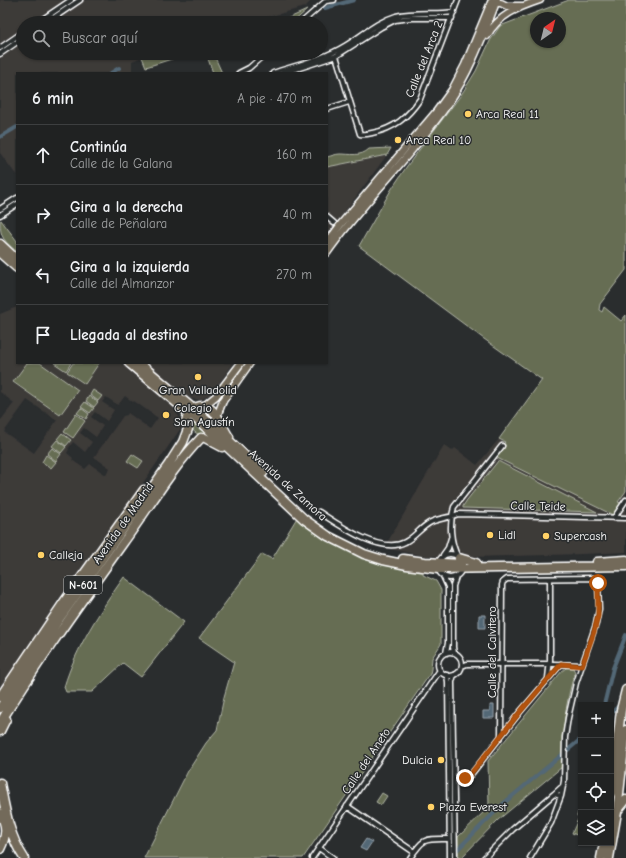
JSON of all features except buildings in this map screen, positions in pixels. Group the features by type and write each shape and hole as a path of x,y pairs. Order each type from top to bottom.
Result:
{"highway":[{"path":"0,244 16,259"},
{"path":"0,253 16,267"},
{"name":"Avenida de Zamora","path":"130,364 176,402 191,411"},
{"name":"Avenida de Zamora","path":"140,364 161,381 191,411 209,435 260,475 296,512 328,536 364,554 384,560 427,565 459,566"},
{"path":"176,402 192,434 209,435 218,418"},
{"path":"191,411 204,406 211,409 228,436 250,457 260,475"},
{"name":"Avenida de Madrid","path":"0,708 61,616 184,442 191,411"},
{"name":"Avenida de Madrid","path":"0,723 22,687 53,642 175,470 192,448 209,435"},
{"path":"0,698 59,609 133,505 162,468 169,464"},
{"path":"459,566 626,560"},
{"path":"459,566 624,567"},
{"path":"0,732 12,708 53,642"},
{"path":"613,774 621,710 626,690"},
{"path":"609,858 617,812 626,730"},
{"path":"622,766 626,775"},
{"path":"0,783 10,828 18,849 24,858"},
{"path":"617,812 626,800"},
{"path":"0,814 6,826 0,849"},
{"path":"601,858 603,846"}],"main road":[{"path":"507,0 515,6"},
{"path":"328,252 350,223 433,124 468,76 490,30 501,17 523,6 540,0"},
{"path":"494,2 507,6 523,6"},
{"path":"458,88 476,53 494,2"},
{"path":"328,242 341,224 436,112 452,90 466,65 494,2"},
{"path":"204,406 216,396 240,364"},
{"path":"218,418 223,401 249,364"}],"street":[{"path":"47,16 71,0"},
{"path":"56,16 80,0"},
{"path":"309,16 327,1 334,0"},
{"path":"328,59 336,56 381,27 395,20 411,18 452,18 458,0"},
{"path":"328,55 346,46 379,23 388,19 410,14 454,12"},
{"name":"Calle del Arca 2","path":"336,56 360,134 363,135 378,132 401,121 414,108 420,99 452,18"},
{"path":"0,48 16,37"},
{"path":"0,54 16,43"},
{"path":"248,71 259,60"},
{"path":"276,72 312,60"},
{"path":"287,72 324,60"},
{"path":"328,110 349,102"},
{"path":"0,209 16,199"},
{"path":"0,215 16,205"},
{"path":"328,218 334,223"},
{"path":"146,364 161,381"},
{"path":"454,653 452,648 453,586 459,566 453,549 451,518 454,507 502,446"},
{"path":"614,518 626,500"},
{"name":"Avenida de Zamora","path":"319,512 360,536 388,546"},
{"name":"Calle Teide","path":"388,546 404,542 432,521 451,518 458,514 626,518"},
{"path":"446,653 448,643 448,586 440,566 452,537"},
{"path":"440,566 450,554 459,566"},
{"path":"530,858 551,823 557,809 564,784 565,747 571,702 598,616 598,583 597,580 593,578 550,579 548,678"},
{"name":"Calle del Calvitero","path":"501,735 502,585 504,580 550,579"},
{"path":"454,675 447,675 441,671 438,665 442,655 446,653 454,653 467,664"},
{"path":"455,858 452,682 454,675 462,666 462,661"},
{"path":"462,666 467,664 561,664 582,666"},
{"path":"454,778 468,777 510,724 561,664"},
{"name":"Calle del Aneto","path":"312,858 441,671"},
{"path":"447,675 450,779 450,858"},
{"path":"501,724 510,724"},
{"path":"484,858 513,829 564,784"},
{"path":"554,794 561,796"},
{"path":"347,806 414,852"},
{"path":"410,858 424,840 449,839"},
{"path":"319,848 333,858"}],"shaded area":[{"path":"0,0 312,0 305,7 271,16 16,16 16,60 135,60 132,61 132,72 16,72 16,175 0,153"},
{"path":"387,155 328,235 328,167"},
{"path":"16,307 16,364 26,364 13,383 60,415 78,390 41,364 56,364 66,371 70,364 72,364 67,372 85,384 98,364 122,364 172,406 179,417 181,428 116,522 113,524 58,600 0,692 0,420 14,403 0,392 0,314","holes":["125,396 133,402 134,401 158,418 150,429 128,413 127,415 123,416 94,457 110,468 106,475 90,464 85,469 72,460 73,458 67,453 73,442 85,452 92,442 80,433 84,428 96,437 103,426 91,417 95,412 107,421 114,410 102,402 106,397 118,405","27,400 57,420 34,453 4,432"]},
{"path":"233,364 211,394 201,400 191,399 148,365"},
{"path":"499,439 618,502 626,491 626,552 471,557 425,556 384,548 444,445 452,451 455,448 477,465"}],"green space":[{"path":"569,0 626,0 626,270 600,304 599,310 602,312 604,307 621,321 626,315 626,491 618,502 623,504 615,516 493,456 505,442 499,439 542,380 359,246 391,190 407,166 461,95 476,71 490,41 500,26 530,15 530,48 566,48 566,12 537,12"},
{"path":"307,10 300,16 294,16"},
{"path":"143,60 168,60 146,67"},
{"path":"208,60 216,60 222,72 213,72"},
{"path":"391,148 387,155 328,167 328,157 338,154 359,154 366,152 369,149"},
{"path":"1,220 16,240 16,251 2,236"},
{"path":"26,364 41,364 78,390 60,415 13,382"},
{"path":"56,364 70,364 66,371"},
{"path":"72,364 98,364 85,384 67,372"},
{"path":"93,390 102,396 98,401 90,395"},
{"path":"89,396 98,402 94,407 86,401"},
{"path":"85,402 94,408 90,413 81,407"},
{"path":"81,408 89,414 86,419 77,413"},
{"path":"76,414 85,421 73,438 64,432"},
{"path":"190,418 209,433 201,435 194,431 190,427"},
{"path":"62,433 71,440 66,446 57,439"},
{"path":"57,440 66,447 61,453 52,446"},
{"path":"52,448 61,454 56,461 47,454"},
{"path":"132,454 143,461 138,468 127,461"},
{"path":"46,455 56,462 51,468 42,462"},
{"path":"498,461 597,512 463,508 467,500"},
{"path":"298,516 333,542 424,570 423,575 436,581 441,590 441,644 432,658 430,674 303,858 144,858 188,771 206,743 217,730 224,697 234,662 199,638 262,554 272,559"},
{"path":"124,577 184,622 141,677 123,663 92,692 66,692 64,687 69,672 82,644 106,603"},
{"path":"566,668 573,668 575,672 565,719 562,767 498,820 461,858 458,858 458,837 489,807 488,761"},
{"path":"382,793 387,796 381,805 376,802"},
{"path":"578,819 578,836 572,833"}],"water":[{"path":"479,615 485,615 485,628 479,628"},
{"path":"490,705 494,705 494,718 483,718 483,711 490,711"},
{"path":"366,839 372,842 366,851 360,848"}],"waterway":[{"path":"325,8 354,0"},
{"path":"113,72 119,68"},
{"path":"0,137 16,128"},
{"path":"605,702 613,668 626,635"},
{"path":"614,710 621,704"},
{"path":"454,853 504,803 578,741"}],"place":[{"name":"Arca Real 11","path":"468,114"},
{"name":"Arca Real 10","path":"398,140"},
{"name":"Gran Valladolid","path":"198,377"},
{"name":"Colegio San Agustín","path":"166,415"},
{"name":"Lidl","path":"490,535"},
{"name":"Supercash","path":"546,536"},
{"name":"Calleja","path":"41,555"},
{"name":"Dulcia","path":"441,760"},
{"name":"Plaza Everest","path":"431,807"}],"route":[{"path":"465,778 468,777 561,664 578,664 582,666 598,616 598,583"}]}
